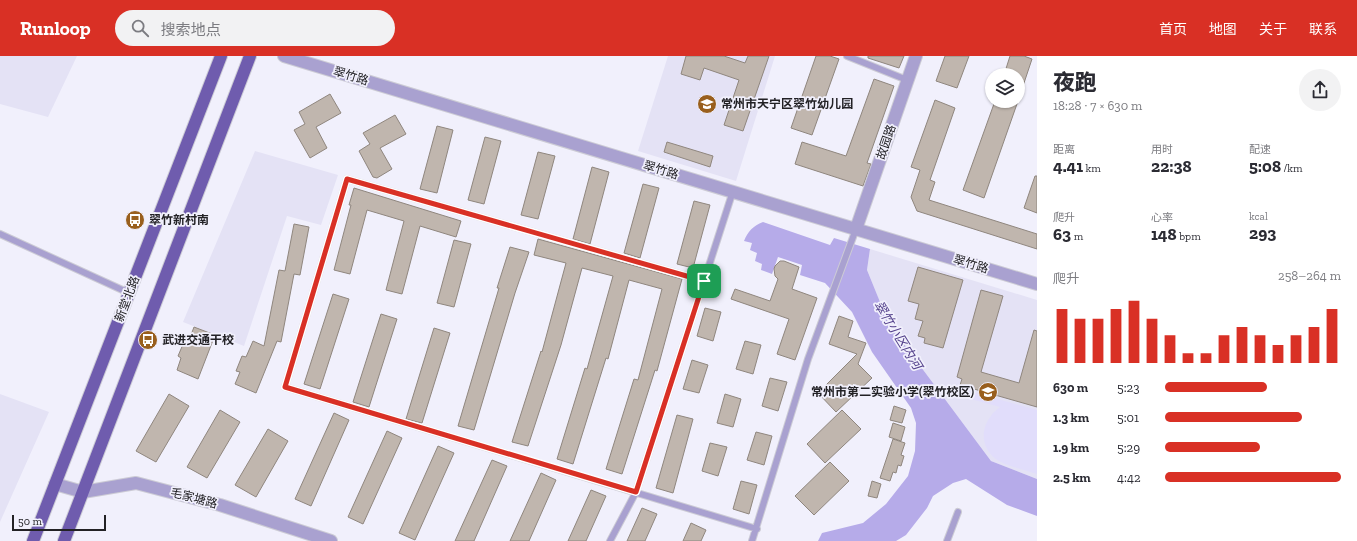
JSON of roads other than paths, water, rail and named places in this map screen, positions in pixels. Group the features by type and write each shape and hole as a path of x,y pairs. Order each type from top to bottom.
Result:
{"main road":[{"name":"新堂北路","path":"33,541 221,56"},
{"path":"64,541 250,56"}],"street":[{"name":"翠竹路","path":"284,56 1037,284"},
{"name":"故园路","path":"856,229 916,56"},
{"name":"毛家塘路","path":"55,484 83,492 136,483 220,505 331,541"}],"lane":[{"path":"848,56 907,80"},
{"path":"704,281 347,179 285,387 757,529"},
{"path":"610,541 636,492 733,191"},
{"path":"752,541 757,529 808,359 856,229"},
{"path":"0,234 130,292"},
{"path":"947,541 958,512"}],"place":[{"name":"常州市天宁区翠竹幼儿园","path":"707,104"},
{"name":"翠竹新村南","path":"135,220"},
{"name":"武进交通干校","path":"148,340"},
{"name":"常州市第二实验小学(翠竹校区)","path":"988,392"}],"water label":[{"name":"翠竹小区内河","path":"898,335"}]}
